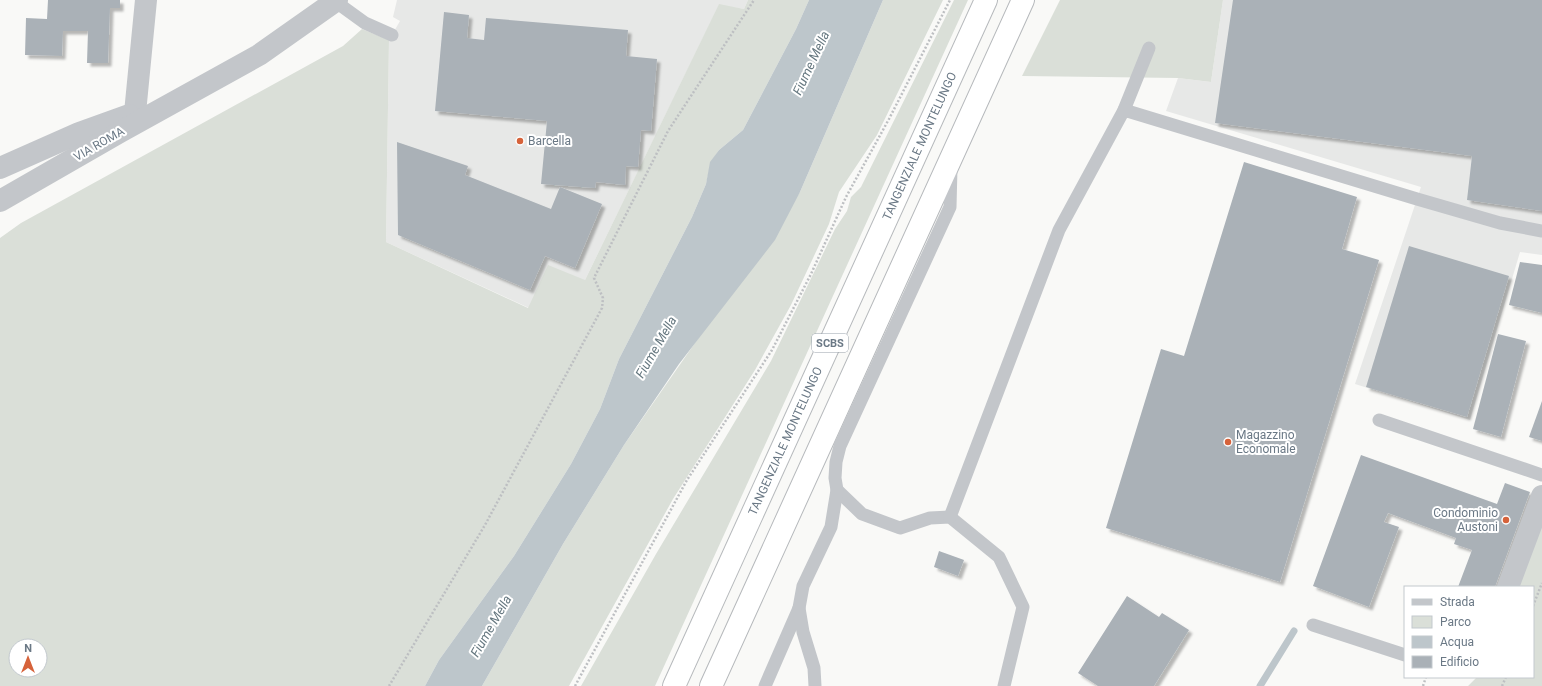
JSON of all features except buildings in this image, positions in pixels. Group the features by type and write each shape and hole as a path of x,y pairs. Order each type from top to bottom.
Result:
{"highway":[{"name":"TANGENZIALE MONTELUNGO","path":"674,686 986,0"},
{"name":"SCBS","path":"711,686 1023,0"}],"street":[{"path":"135,112 146,0"},
{"name":"VIA ROMA","path":"0,201 259,55 336,1"},
{"name":"VIA ROMA","path":"0,168 79,133 200,89"},
{"path":"1508,586 1542,496"}],"lane":[{"path":"336,1 365,23 392,35"},
{"path":"950,517 1059,230 1124,110 1149,48"},
{"path":"1124,110 1500,223 1542,231"},
{"path":"765,686 799,608 803,586 831,527 837,490 836,462 840,446 950,207 952,157"},
{"path":"1379,420 1542,475"},
{"path":"837,490 862,514 900,528 930,518 950,517 998,557 1023,607 1004,686"},
{"path":"799,608 803,632 814,668 814,686"},
{"path":"1313,626 1404,655"}],"path":[{"path":"389,686 485,525 602,308 603,298 594,278 668,131 754,0"},
{"path":"575,686 687,480 772,350 811,274 846,197 889,119 950,0"},
{"path":"1534,603 1542,583"}],"shaded area":[{"name":"Barcella","path":"397,0 748,0 744,9 719,5 585,280 529,308 386,242 389,40 400,21 393,17"},
{"path":"1223,0 1542,0 1542,255 1520,252 1470,420 1355,384 1421,187 1166,111 1178,78 1211,82"}],"green space":[{"path":"748,0 809,0 796,29 743,130 719,150 711,162 706,184 692,217 619,359 600,409 571,464 514,556 439,660 425,686 0,686 0,238 21,223 343,46 362,29 389,40 386,242 528,308 548,265 585,280 719,4 744,9"},
{"path":"883,0 943,0 877,135 839,192 829,224 791,305 755,370 673,499 569,686 482,686 563,544 624,445 800,192"},
{"path":"954,0 968,0 655,686 581,686 656,554 771,361 835,229 847,211 851,197 861,187"},
{"path":"1060,0 1223,0 1211,82 1178,78 1022,76"},
{"path":"1542,512 1542,686 1468,686 1476,678 1534,678 1534,586 1513,586"}],"water":[{"name":"Fiume Mella","path":"809,0 883,0 800,192 775,240 679,364 624,445 563,544 482,686 425,686 439,660 514,556 571,464 600,409 619,359 692,217 706,184 710,162 719,150 743,130 796,29"}],"waterway":[{"path":"1260,686 1294,631"}],"place":[{"name":"Barcella","path":"520,141"},
{"name":"Magazzino Economale","path":"1228,442"},
{"name":"Condominio Austoni","path":"1506,520"}]}
